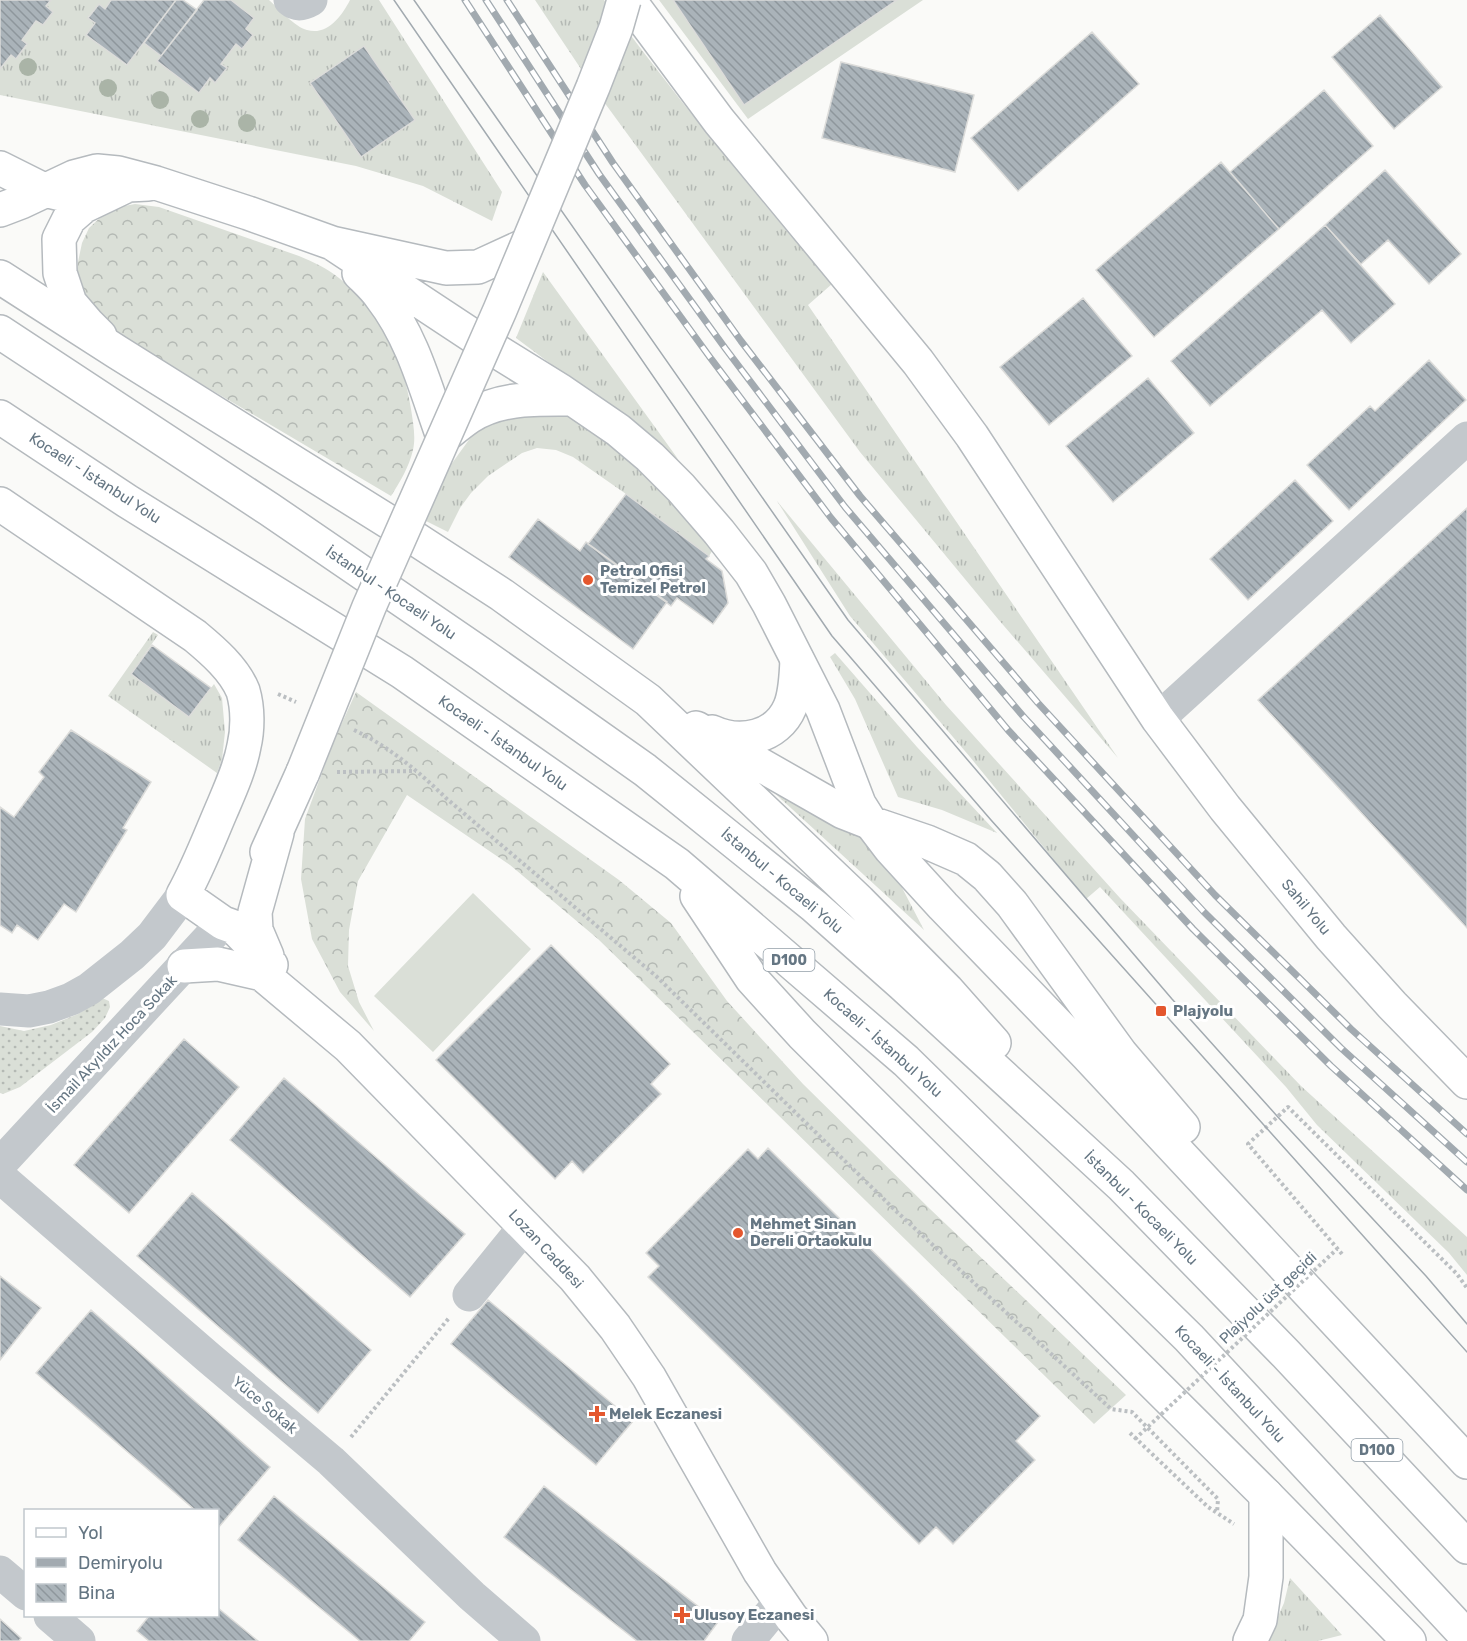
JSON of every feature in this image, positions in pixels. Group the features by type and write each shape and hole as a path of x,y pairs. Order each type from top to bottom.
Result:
{"main road":[{"path":"266,970 234,949 225,936 223,923 253,880 277,833 369,607 485,344 594,87 624,0"},
{"name":"Sahil Yolu","path":"629,0 719,121 918,362 972,436 1158,719 1225,808 1331,937 1392,1005 1467,1082"},
{"path":"0,168 44,190 74,197 98,199"},
{"path":"0,210 74,177 96,171 118,173 156,183 332,243 446,268 478,267 526,245"},
{"path":"117,352 70,303 60,273 59,239 69,219 84,206 128,185 156,183"},
{"path":"332,243 618,430 650,456 681,488 751,573 769,604 823,710 854,793 871,823 890,848 1087,1055 1467,1462"},
{"path":"332,243 382,297 403,331 417,363 443,437"},
{"path":"0,276 117,352 386,519 502,595 648,700 843,812 919,839 966,859 987,876 1012,904 1075,992 1141,1078 1223,1172 1467,1439"},
{"name":"İstanbul - Kocaeli Yolu","path":"0,332 269,509 481,654 645,770 814,906 1122,1185 1286,1354 1467,1547"},
{"path":"443,437 469,417 510,401 573,399"},
{"name":"Kocaeli - İstanbul Yolu","path":"0,417 127,501 402,672 677,864 803,971 923,1078 1189,1338 1467,1637"},
{"path":"0,504 195,636 231,671 242,691 247,712 244,748 226,800 183,895 223,923"},
{"path":"648,700 720,735 736,739 755,737 767,732 780,722 789,710 794,696 797,660"},
{"path":"648,700 859,900 947,990 1122,1185"},
{"path":"266,970 256,930 255,912 277,833"},
{"path":"677,864 752,979 802,1034 1266,1495 1409,1641"},
{"name":"Lozan Caddesi","path":"184,966 218,964 266,970 348,1046 574,1278 615,1327 650,1377 760,1572 811,1641"},
{"path":"1250,1641 1260,1620 1266,1577 1266,1495"}],"street":[{"path":"290,0 304,4 311,0"},
{"path":"1158,719 1467,438"},
{"path":"0,1009 29,1011 49,1007 90,989 152,936 183,895"},
{"name":"İsmail Akyıldız Hoca Sokak","path":"0,1164 223,923"},
{"name":"Yüce Sokak","path":"0,1177 331,1461 472,1596 524,1641"},
{"path":"469,1295 525,1226"},
{"path":"0,1572 24,1592"},
{"path":"748,1641 780,1602"},
{"path":"51,1617 79,1641"}],"path":[{"path":"231,671 306,707"},
{"path":"348,727 369,737 418,771 447,799 656,976 897,1212 1111,1408 1132,1412 1218,1499 1217,1513"},
{"path":"303,772 418,771"},
{"path":"1342,1254 1248,1144 1288,1107 1457,1274 1467,1288"},
{"name":"Plajyolu üst geçidi","path":"1136,1439 1337,1249"},
{"path":"331,1461 469,1295"},
{"path":"1130,1433 1208,1508"}],"green space":[{"path":"51,0 111,0 105,9 99,4 88,17 95,23 87,35 126,65 144,43 161,56 158,62 199,92 210,78 215,82 226,67 221,64 236,44 242,49 246,29 254,18 231,0 269,0 297,25 314,31 333,23 350,0 379,0 502,192 492,221 423,186 356,166 0,95 0,69 11,55 16,59 27,45 22,40 36,21 43,25 53,12 46,6"},
{"path":"535,0 604,0 659,73 773,215 832,284 808,305 1118,758 998,619 860,452 593,87"},
{"path":"659,0 923,0 748,119"},
{"path":"135,204 159,207 304,258 334,274 366,305 378,320 396,354 408,390 413,424 413,450 404,474 391,496 120,336 82,296 77,277 78,262 82,243 89,228 103,215 119,207"},
{"path":"543,272 678,459 516,338"},
{"path":"551,406 580,418 620,448 716,545 709,556 573,457 556,450 537,448 522,453 488,476 460,508 448,532 426,521 450,466 476,430 498,413"},
{"path":"777,501 946,705 1120,898 1301,1086 1467,1237 1467,1275 1449,1253 1317,1125 1286,1087 1100,887 1086,899 970,757 850,616"},
{"path":"153,632 158,635 131,674 189,717 214,684 222,698 225,732 222,759 217,773 108,696"},
{"path":"835,653 917,747 997,833 942,810 898,797 855,699 830,657"},
{"path":"356,692 619,880 671,923 727,1001 803,1084 930,1209 1126,1395 1094,1424 598,939 510,865 407,795 358,881 349,930 348,966 359,1002 374,1031 340,992 312,939 301,879 305,819 333,743"},
{"path":"756,776 860,828 897,878 924,930"},
{"path":"473,893 531,949 433,1052 374,996"},
{"path":"102,998 109,1001 110,1007 105,1018 92,1032 20,1087 3,1094 0,1093 0,1026 24,1031 51,1025 78,1014"},
{"path":"1290,1578 1342,1635 1318,1641 1267,1641 1284,1603"}],"building":[{"path":"0,0 51,0 46,6 53,12 43,25 36,21 22,40 27,44 16,59 11,55 0,69"},
{"path":"111,0 176,0 127,65 86,35 95,23 88,18 99,4 105,9"},
{"path":"176,0 183,0 197,10 161,56 144,43"},
{"path":"204,0 231,0 254,18 246,29 253,35 242,49 236,44 221,64 227,68 215,83 210,78 199,93 157,61"},
{"path":"673,0 897,0 744,105"},
{"path":"1380,15 1442,87 1394,129 1332,57"},
{"path":"1092,32 1139,84 1018,191 971,138"},
{"path":"364,46 415,120 361,157 310,83"},
{"path":"841,62 974,95 955,172 822,138"},
{"path":"1324,90 1373,146 1279,229 1230,172"},
{"path":"1221,162 1279,229 1154,337 1096,270"},
{"path":"1385,170 1461,254 1429,284 1388,240 1361,264 1325,225"},
{"path":"1325,225 1395,304 1351,343 1322,310 1210,406 1171,361"},
{"path":"1083,298 1132,356 1049,425 1000,367"},
{"path":"1429,360 1466,400 1349,510 1307,465 1370,406 1375,411"},
{"path":"1148,378 1194,433 1113,502 1066,446"},
{"path":"1295,480 1333,521 1248,600 1210,559"},
{"name":"Petrol Ofisi Temizel Petrol","path":"626,494 709,556 706,559 722,571 728,603 713,624 677,598 671,606 588,544"},
{"path":"1467,508 1467,928 1258,700"},
{"name":"Petrol Ofisi Temizel Petrol","path":"538,519 580,551 586,542 667,602 633,649 509,557"},
{"path":"152,645 211,688 189,717 131,674"},
{"path":"71,730 151,782 123,828 127,830 76,912 64,904 38,940 17,925 12,933 0,925 0,807 14,817 44,777 39,772"},
{"path":"551,945 670,1064 651,1084 661,1094 583,1173 572,1161 555,1179 436,1060"},
{"path":"184,1039 239,1087 129,1213 74,1165"},
{"path":"284,1078 465,1234 410,1297 230,1140"},
{"path":"768,1148 1040,1416 1016,1441 1035,1460 953,1544 936,1527 919,1544 648,1277 659,1266 646,1253 748,1149 758,1159"},
{"path":"192,1193 371,1350 318,1413 137,1256"},
{"path":"0,1276 41,1308 0,1360"},
{"path":"488,1300 633,1421 596,1465 451,1344"},
{"path":"91,1310 270,1467 219,1527 219,1509 194,1509 36,1373"},
{"path":"544,1486 718,1622 704,1641 637,1641 504,1537"},
{"path":"274,1496 425,1622 409,1641 360,1641 238,1540"},
{"path":"219,1609 258,1641 149,1641 137,1631 148,1617 219,1617"},
{"path":"0,1619 21,1638 19,1641 0,1641"}],"tram line":[{"path":"394,0 832,636 991,820 1467,1352"},
{"path":"414,0 848,620 1172,999 1426,1276 1467,1324"}],"railway":[{"path":"465,0 585,185 709,356 831,518 1008,730 1193,929 1331,1066 1467,1190"},
{"path":"486,0 599,174 725,348 845,507 1023,716 1204,912 1341,1048 1467,1162"},
{"path":"507,0 613,163 741,341 860,496 1038,703 1215,895 1351,1029 1467,1134"}],"place":[{"name":"Petrol Ofisi Temizel Petrol","path":"588,580"},
{"name":"Plajyolu","path":"1161,1011"},
{"name":"Mehmet Sinan Dereli Ortaokulu","path":"738,1233"},
{"name":"Melek Eczanesi","path":"597,1414"},
{"name":"Ulusoy Eczanesi","path":"682,1615"}]}
